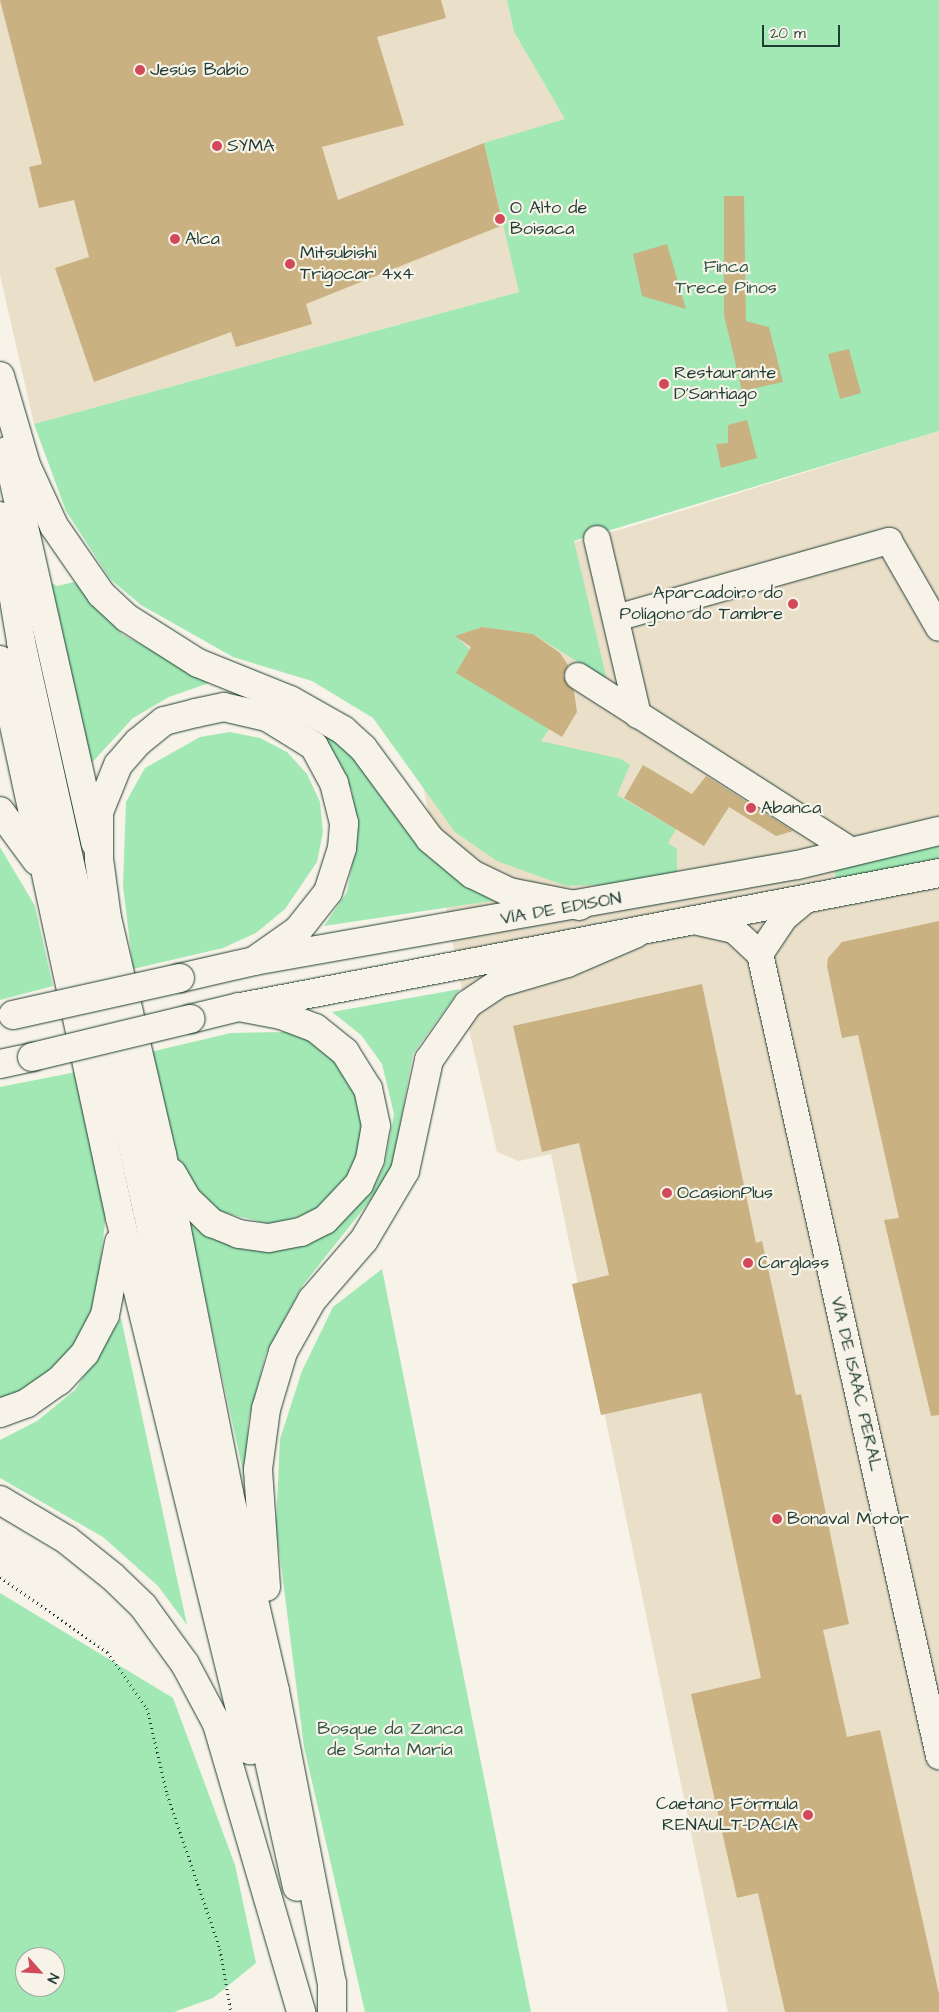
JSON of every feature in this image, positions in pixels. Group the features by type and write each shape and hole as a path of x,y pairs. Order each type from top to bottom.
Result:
{"main road":[{"path":"0,376 26,465 54,526 101,594 127,618 198,663 290,700 343,730 362,748 430,838 472,874 509,892 580,906"},
{"path":"0,420 99,859 107,918 162,1154 229,1493 275,1691 332,1983 330,2012"},
{"path":"0,516 21,642"},
{"path":"0,562 21,642 287,1850 330,2012"},
{"path":"0,660 43,871 120,1218 239,1716 287,1850"},
{"path":"99,859 99,812 118,765 164,721 224,707 267,717 294,730 314,746 328,766 344,823 342,848 328,892 298,930 254,961"},
{"path":"0,811 43,871"},
{"name":"VÍA DE EDISON","path":"7,1016 254,961 580,906 852,851 939,831"},
{"path":"0,1064 239,1007 635,934 939,873"},
{"path":"275,1691 258,1469 266,1409 283,1352 312,1300 364,1240 405,1171 429,1060 468,1004 499,983 566,963 635,934"},
{"path":"162,1154 187,1199 212,1223 239,1234 269,1238 301,1232 325,1220 359,1184 370,1159 376,1126 368,1089 345,1052 315,1028 281,1015 239,1007"},
{"path":"0,1413 27,1403 59,1381 85,1353 105,1315 117,1270 120,1218"},
{"path":"0,1500 67,1540 113,1577 144,1606 185,1664 217,1724 301,2012"}],"street":[{"path":"597,539 638,715"},
{"path":"616,618 889,541 939,628"},
{"path":"578,676 852,851"},
{"path":"694,921 734,930 760,954 784,918 804,901"},
{"name":"VÍA DE ISAAC PERAL","path":"760,954 939,1756"}],"path":[{"path":"0,1578 107,1652 147,1708 167,1794 220,1948 232,2012"}],"shaded area":[{"path":"0,0 507,0 514,32 565,119 519,292 34,424 0,275"},
{"path":"939,431 939,2012 728,2012 551,1154 519,1161 497,1152 470,1034 387,594 629,527"}],"green space":[{"name":"Finca Trece Pinos","path":"507,0 939,0 939,431 574,541 607,680 533,634 482,627 456,636 549,729 541,741 621,759 630,765 617,795 676,829 668,843 677,849 677,872 620,884 566,886 497,861 455,832 373,718 312,681 233,657 141,605 110,579 66,511 34,424 519,292 484,143 565,119 514,32"},
{"path":"50,582 57,586 74,582 123,635 212,682 169,697 133,718 87,768"},
{"path":"311,720 357,753 504,899 324,926 347,892 358,832 352,791"},
{"path":"230,732 260,738 287,752 307,774 320,802 323,832 317,862 285,909 256,933 223,948 133,969 123,886 126,802 145,768 200,737"},
{"path":"939,846 939,858 836,880 835,869"},
{"path":"0,847 35,906 53,986 0,1000"},
{"path":"460,989 413,1054 393,1163 380,1188 303,1285 266,1353 248,1422 247,1490 188,1219 205,1230 338,1225 377,1181 385,1163 394,1114 382,1064 361,1035 332,1012"},
{"path":"286,1032 311,1040 340,1062 355,1086 366,1119 354,1174 316,1211 274,1225 221,1212 195,1190 179,1162 150,1052 231,1033"},
{"path":"81,1071 108,1197 95,1309 64,1364 23,1392 0,1400 0,1087"},
{"name":"Bosque da Zanca de Santa María","path":"382,1269 531,2012 365,2012 304,1747 276,1525 280,1439 302,1371 333,1307"},
{"path":"121,1318 187,1625 158,1586 103,1537 0,1478 0,1440 37,1421 75,1390"},
{"path":"0,1593 173,1698 235,1865 256,1963 213,1998 174,2012 0,2012"}],"building":[{"path":"0,0 441,0 446,18 377,37 404,125 322,147 338,200 484,143 503,225 306,304 312,324 236,347 231,332 94,382 55,268 89,257 74,200 39,208 29,167 42,164"},
{"path":"724,196 744,196 746,321 769,327 783,382 742,391 724,315"},
{"path":"667,244 686,309 642,296 633,254"},
{"path":"849,349 861,393 840,399 828,354"},
{"path":"747,420 757,458 721,468 716,444 728,443 728,425"},
{"path":"482,627 533,634 560,653 568,665 563,676 574,691 577,712 562,737 456,673 471,647 455,636"},
{"path":"643,765 692,794 706,776 793,831 776,836 729,807 704,846 624,798"},
{"path":"939,921 939,1415 931,1416 884,1220 899,1218 858,1035 842,1038 827,966 828,958 842,942"},
{"path":"702,984 756,1243 762,1241 796,1395 801,1394 849,1624 823,1630 847,1737 880,1730 939,1994 939,2012 785,2012 758,1893 737,1898 691,1694 761,1678 701,1393 601,1415 572,1284 609,1275 579,1143 542,1152 513,1026"}],"place":[{"name":"Jesús Babío","path":"140,70"},
{"name":"SYMA","path":"217,146"},
{"name":"O Alto de Boisaca","path":"500,219"},
{"name":"Alca","path":"175,239"},
{"name":"Mitsubishi Trigocar 4x4","path":"290,264"},
{"name":"Restaurante D'Santiago","path":"664,384"},
{"name":"Aparcadoiro do Polígono do Tambre","path":"793,604"},
{"name":"Abanca","path":"751,808"},
{"name":"OcasionPlus","path":"667,1193"},
{"name":"Carglass","path":"748,1263"},
{"name":"Bonaval Motor","path":"777,1519"},
{"name":"Caetano Fórmula RENAULT-DACIA","path":"808,1815"}]}
